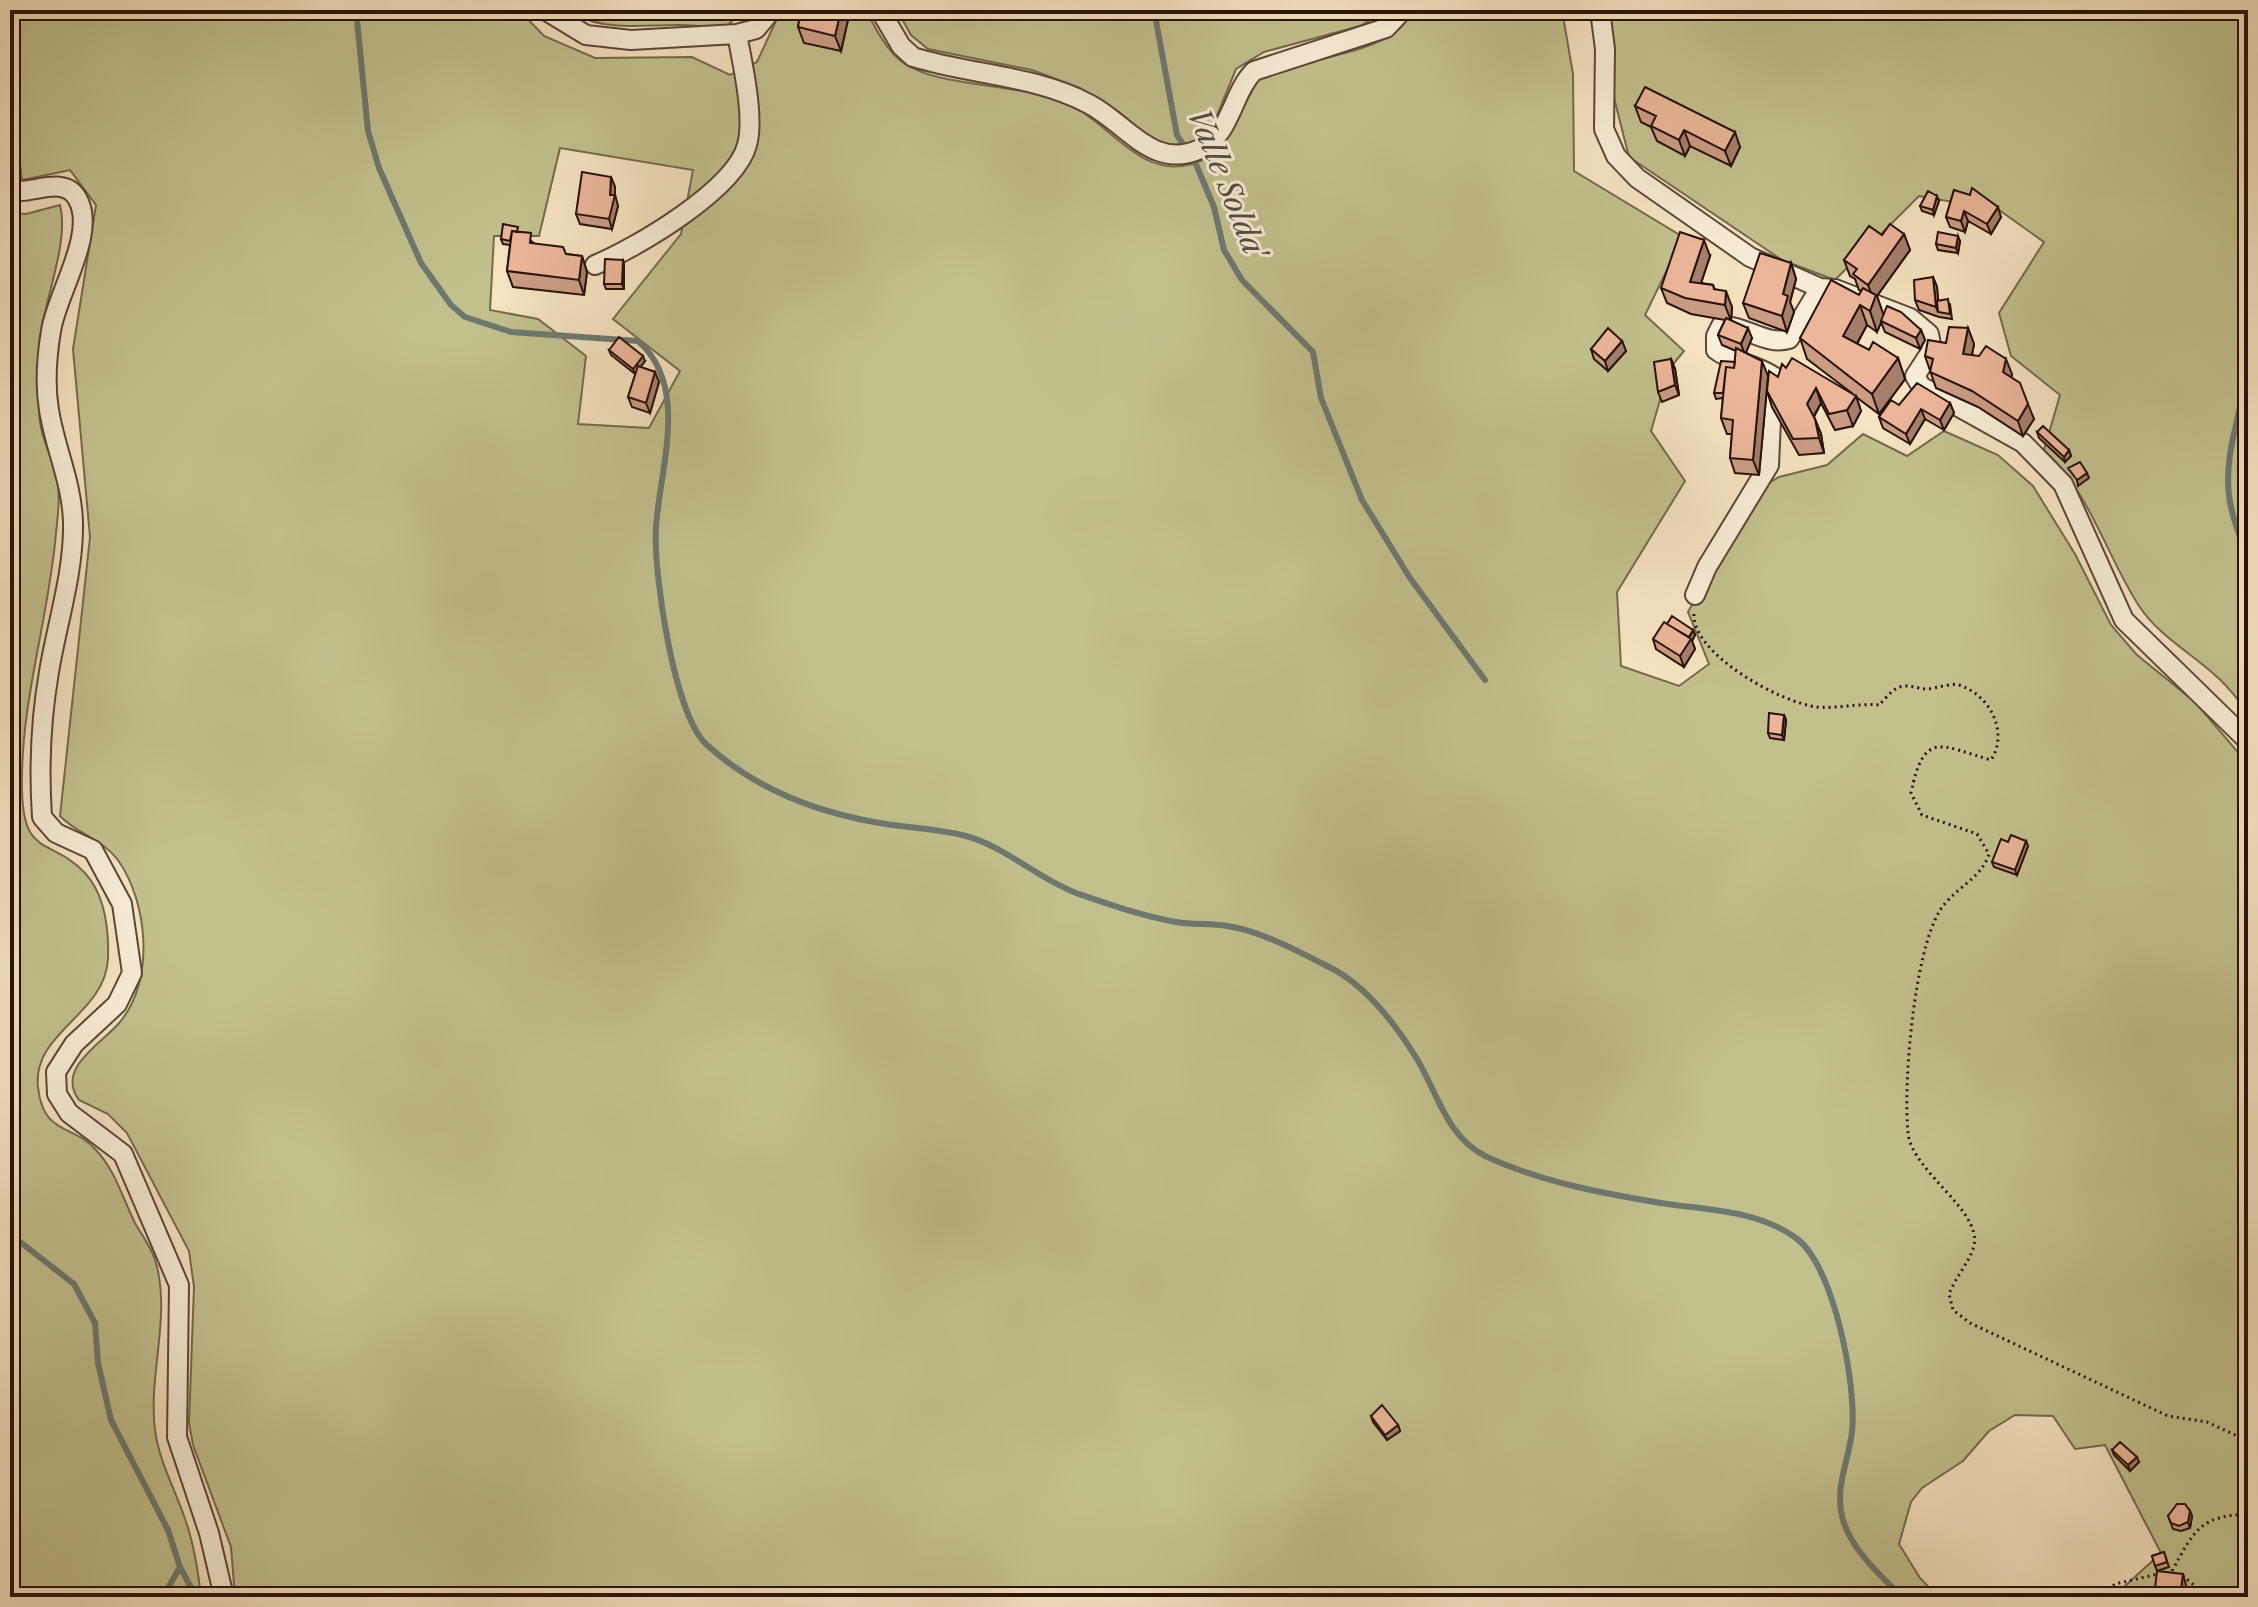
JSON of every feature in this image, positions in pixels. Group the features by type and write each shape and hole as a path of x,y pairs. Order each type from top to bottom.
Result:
{"street":[{"path":"545,10 586,35 611,39 737,34 756,29 772,10"},
{"path":"880,10 901,46 913,57 1023,79 1073,95 1104,112 1150,150 1183,155 1203,148 1223,129 1241,84 1254,71 1386,28 1403,10"},
{"path":"1596,10 1601,18 1605,49 1604,129 1616,156 1637,178 1750,257 1820,288 1835,289 1897,312 1929,334 1932,350 1915,376 1921,386 2023,443 2063,484 2124,620 2248,741"},
{"path":"595,265 635,245 703,200 730,172 747,145 747,85 737,34"},
{"path":"10,190 24,194 43,187 60,187 71,191 79,200 83,217 80,246 60,299 50,341 49,408 67,477 73,548 48,676 42,817 56,833 93,850 109,875 122,904 132,973 117,1004 74,1044 56,1072 57,1094 69,1113 96,1130 123,1154 179,1285 177,1437 209,1533 224,1597"},
{"path":"1695,595 1707,567 1769,465 1773,376 1755,364 1724,356 1716,350 1716,336 1721,326 1736,326 1779,342 1789,339 1820,288"}],"path":[{"path":"1695,595 1694,624 1709,649 1777,694 1817,707 1857,703 1879,705 1895,689 1908,685 1925,689 1957,684 1983,700 1999,726 1999,747 1991,760 1952,746 1935,745 1922,754 1911,793 1914,806 1922,815 1977,834 1989,854 1984,869 1950,896 1938,914 1921,973 1906,1097 1908,1138 1920,1161 1965,1216 1975,1235 1973,1249 1949,1294 1953,1310 1970,1323 2168,1416 2207,1422 2248,1441"},
{"path":"2172,1572 2189,1539 2204,1522 2219,1515 2248,1514"},
{"path":"2099,1597 2115,1584 2172,1572 2182,1575 2208,1597"}],"shaded area":[{"path":"10,10 519,10 544,36 595,58 692,57 730,75 757,62 781,10 866,10 888,47 905,64 942,78 1056,99 1090,117 1143,158 1174,166 1192,164 1216,151 1232,129 1253,79 1350,52 1386,38 1398,30 1414,10 1562,10 1573,74 1574,171 1683,237 1645,315 1684,351 1669,369 1651,431 1685,481 1617,592 1621,666 1679,686 1709,664 1688,612 1754,492 1779,477 1827,465 1863,434 1907,456 1944,431 1998,455 2033,486 2075,554 2111,625 2137,655 2195,702 2248,764 2248,1597 2113,1597 2161,1553 2105,1445 2075,1449 2053,1416 2015,1415 1989,1431 1963,1461 1922,1488 1911,1502 1899,1544 1920,1578 1938,1597 235,1597 231,1547 193,1445 189,1423 194,1287 189,1251 127,1133 108,1114 79,1100 73,1088 77,1067 120,1022 131,1005 143,964 143,941 136,898 118,860 105,847 60,816 90,537 73,349 96,205 70,170 22,180 10,85","holes":["560,148 693,170 681,234 613,319 680,371 649,428 578,424 586,356 538,319 490,310 494,236 539,236"]},
{"path":"577,10 742,10 723,31 686,25 610,25 574,14"},
{"path":"897,10 1387,10 1360,26 1264,52 1236,69 1211,130 1190,144 1169,145 1149,137 1119,112 1080,88 1032,70 928,49 911,35"},
{"path":"1605,10 2248,10 2248,712 2220,680 2165,635 2139,606 2086,504 2044,450 2060,395 2011,356 1999,313 2044,242 1999,210 1919,196 1835,280 1782,260 1629,157 1607,70"},
{"path":"60,205 59,256 41,330 38,384 41,429 58,480 58,511 25,725 22,789 27,827 33,837 73,862 92,882 106,925 108,959 104,978 95,995 46,1052 39,1068 38,1087 41,1103 53,1122 87,1142 103,1158 155,1258 161,1304 154,1388 155,1430 163,1463 190,1536 201,1597 10,1597 10,213 26,214"}],"building":[{"path":"801,10 841,10 835,36 798,27"},
{"path":"1645,87 1735,132 1725,151 1684,130 1679,140 1651,126 1656,116 1635,106"},
{"path":"582,172 611,177 610,195 615,195 609,219 576,214"},
{"path":"1972,188 1998,207 1987,224 1964,211 1961,221 1946,217 1954,190 1970,195"},
{"path":"1928,191 1937,196 1933,210 1920,206"},
{"path":"503,224 518,227 517,232 512,231 510,241 501,239"},
{"path":"1890,224 1904,234 1868,285 1853,274 1857,269 1844,260 1869,226 1882,235"},
{"path":"512,231 531,233 530,243 563,247 566,254 582,256 579,280 507,271"},
{"path":"1680,232 1704,240 1690,282 1713,285 1714,289 1726,291 1725,305 1685,298 1661,288"},
{"path":"1938,232 1958,236 1956,248 1936,244"},
{"path":"1760,253 1791,263 1783,294 1788,296 1782,316 1743,303"},
{"path":"605,259 623,260 622,284 604,284"},
{"path":"1933,277 1936,307 1915,300 1914,280"},
{"path":"1831,280 1859,295 1863,288 1876,295 1870,311 1860,305 1843,336 1869,350 1873,342 1898,358 1872,394 1800,338"},
{"path":"1948,299 1950,314 1938,312 1937,301"},
{"path":"1887,306 1901,312 1921,330 1916,338 1881,321"},
{"path":"1726,318 1748,328 1741,344 1718,335"},
{"path":"1949,327 1968,328 1963,354 1979,356 1986,346 2006,359 2003,372 2020,383 2028,404 2018,421 1972,391 1930,372 1933,359 1925,356 1928,340 1946,343"},
{"path":"1608,328 1622,341 1605,361 1591,349"},
{"path":"619,337 643,356 633,369 609,350"},
{"path":"1736,348 1762,361 1753,460 1730,458 1733,420 1721,418 1726,367 1734,368"},
{"path":"1792,358 1856,396 1847,410 1829,414 1816,388 1807,404 1815,419 1819,438 1793,439 1767,391 1769,371 1778,377 1782,364 1786,368"},
{"path":"1671,359 1675,385 1658,392 1654,362"},
{"path":"1721,361 1735,362 1734,368 1726,367 1723,393 1714,393"},
{"path":"638,366 655,372 646,403 628,397"},
{"path":"1917,383 1950,403 1940,420 1921,409 1906,434 1879,417 1891,400 1899,405"},
{"path":"2043,426 2069,450 2064,457 2037,432"},
{"path":"2080,462 2087,473 2077,480 2068,468"},
{"path":"1672,616 1693,630 1689,637 1667,624"},
{"path":"1664,622 1691,639 1680,656 1653,639"},
{"path":"1769,713 1784,715 1782,735 1768,733"},
{"path":"2011,835 2026,841 2015,870 1992,862 2001,839 2008,842"},
{"path":"1382,1405 1398,1425 1385,1435 1371,1416"},
{"path":"2120,1442 2137,1457 2128,1465 2112,1450"},
{"path":"2177,1504 2185,1504 2190,1511 2188,1522 2179,1526 2171,1523 2168,1516"},
{"path":"2164,1552 2167,1562 2155,1566 2152,1556"},
{"path":"2157,1571 2183,1574 2180,1597 2154,1597"}],"waterway":[{"path":"356,10 368,131 379,168 421,263 451,305 465,317 511,332 638,341 654,359 668,404 666,454 656,527 662,608 685,705 695,729 707,745 764,785 806,804 874,822 966,836 995,847 1062,887 1088,897 1163,919 1240,929 1281,943 1333,969 1369,997 1409,1046 1453,1127 1473,1149 1531,1174 1644,1200 1751,1217 1796,1238 1810,1252 1832,1299 1851,1386 1852,1432 1840,1499 1844,1523 1854,1544 1868,1562 1901,1596 1911,1597"},
{"name":"Valle Solda'","path":"1154,10 1177,135 1195,162 1214,207 1224,250 1242,280 1313,352 1321,398 1362,500 1410,578 1485,680"},
{"path":"2248,381 2231,447 2228,478 2231,508 2248,555"},
{"path":"10,1234 74,1284 95,1323 98,1363 111,1420 168,1530 180,1567 196,1597"},
{"path":"147,1597 168,1588 180,1567"}]}
